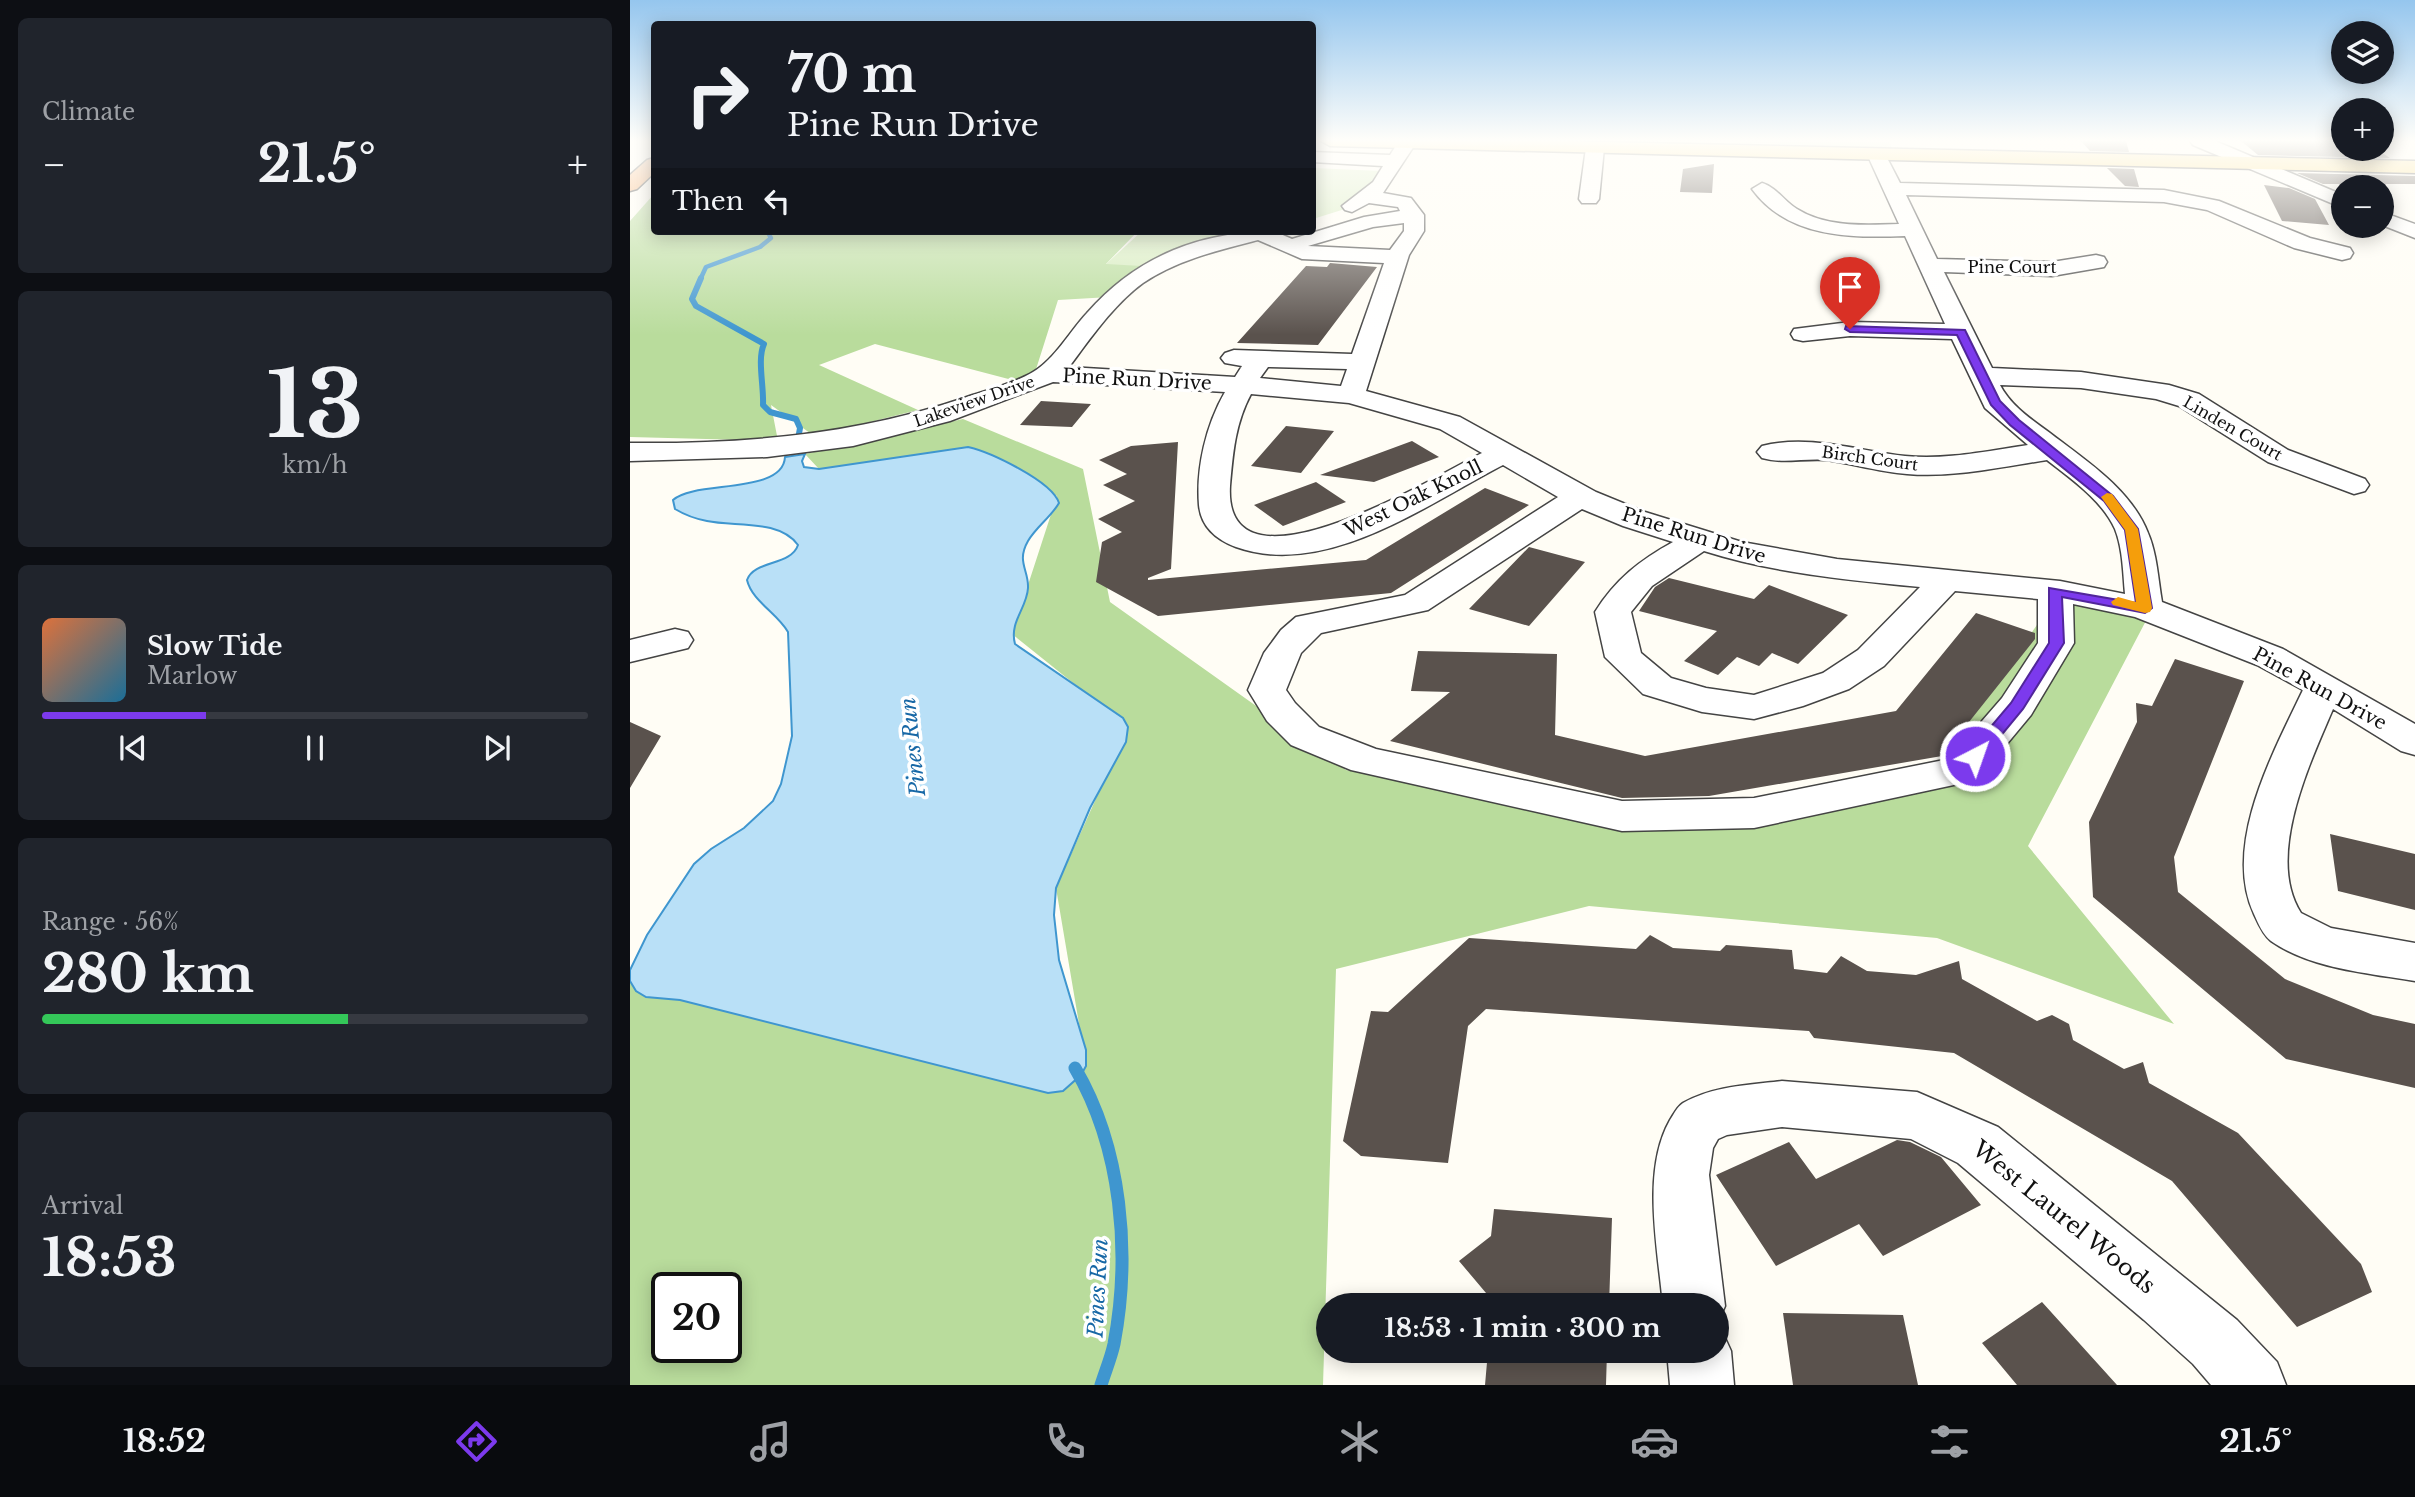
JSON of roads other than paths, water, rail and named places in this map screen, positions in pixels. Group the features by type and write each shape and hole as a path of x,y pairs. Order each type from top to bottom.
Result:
{"street":[{"path":"1316,218 1352,206"},
{"path":"1351,396 1397,257 1414,231 1414,215 1407,206"},
{"path":"1780,206 1788,213 1815,223 1846,229 1910,230"},
{"path":"1899,206 1995,402 2014,423 2052,450 2109,499 2132,529 2145,608"},
{"path":"2214,206 2302,243 2342,253"},
{"name":"Lakeview Drive","path":"1316,229 1414,215"},
{"path":"2394,223 2415,232"},
{"path":"1271,236 1302,252 1397,257"},
{"name":"Lakeview Drive","path":"630,452 776,450 855,438 941,416 1048,374 1120,290 1138,276 1191,253 1271,236"},
{"name":"Pine Court","path":"1927,265 2052,269 2096,262"},
{"path":"1803,334 1850,329 1961,332"},
{"path":"1209,357 1362,362"},
{"name":"West Oak Knoll","path":"1260,359 1243,385 1222,428 1213,505 1217,519 1231,534 1248,542 1279,547 1322,541 1362,526 1504,453"},
{"name":"Pine Run Drive","path":"1048,374 1310,389 1351,396 1450,423 1580,496 1634,519 1700,540 1778,560 2054,591 2145,608 2270,657 2324,686 2415,742"},
{"name":"Linden Court","path":"1984,376 2081,380 2158,391 2189,400 2278,456 2354,485"},
{"name":"Birch Court","path":"1772,452 1824,450 1905,465 1949,466 2052,450"},
{"path":"1580,496 1416,603 1309,625 1294,634 1273,670 1267,690 1281,712 1305,736 1366,760 1411,772 1622,816 1754,813 1962,770 2017,706 2056,643 2054,591"},
{"path":"1700,540 1648,570 1621,595 1613,612 1624,657 1657,685 1702,700 1754,707 1836,681 1871,658 1946,580"},
{"path":"630,651 675,640"},
{"path":"2324,686 2285,774 2268,839 2266,895 2284,926 2319,942 2415,962"},
{"name":"West Laurel Woods","path":"1693,1293 1681,1175 1686,1145 1699,1122 1720,1112 1782,1104 1917,1116 1978,1145 2166,1298 2215,1342 2254,1385"},
{"path":"1700,1363 1702,1385"}],"water":[{"path":"968,447 1005,461 1033,477 1054,494 1059,503 1031,536 1025,548 1023,560 1028,588 1014,629 1015,644 1123,718 1128,727 1126,742 1090,808 1056,888 1054,915 1059,960 1086,1050 1086,1066 1081,1075 1063,1091 1048,1093 680,1000 646,997 636,991 630,981 630,970 647,935 694,864 711,849 744,828 773,801 781,784 792,736 788,632 759,601 747,580 757,569 788,557 798,545 780,531 718,523 691,516 675,509 673,500 699,490 770,477 780,469 785,457 805,454 802,461 804,467 819,469"}],"waterway":[{"name":"Pines Run","path":"700,280 706,267 760,247 771,238 769,235"},
{"name":"Pines Run","path":"701,278 692,299 696,306 764,344 761,365 763,405 770,412 796,419 800,428 797,445"},
{"name":"Pines Run","path":"1075,1068 1091,1099 1103,1132 1119,1202 1122,1238 1119,1310 1113,1349 1101,1385"}]}
